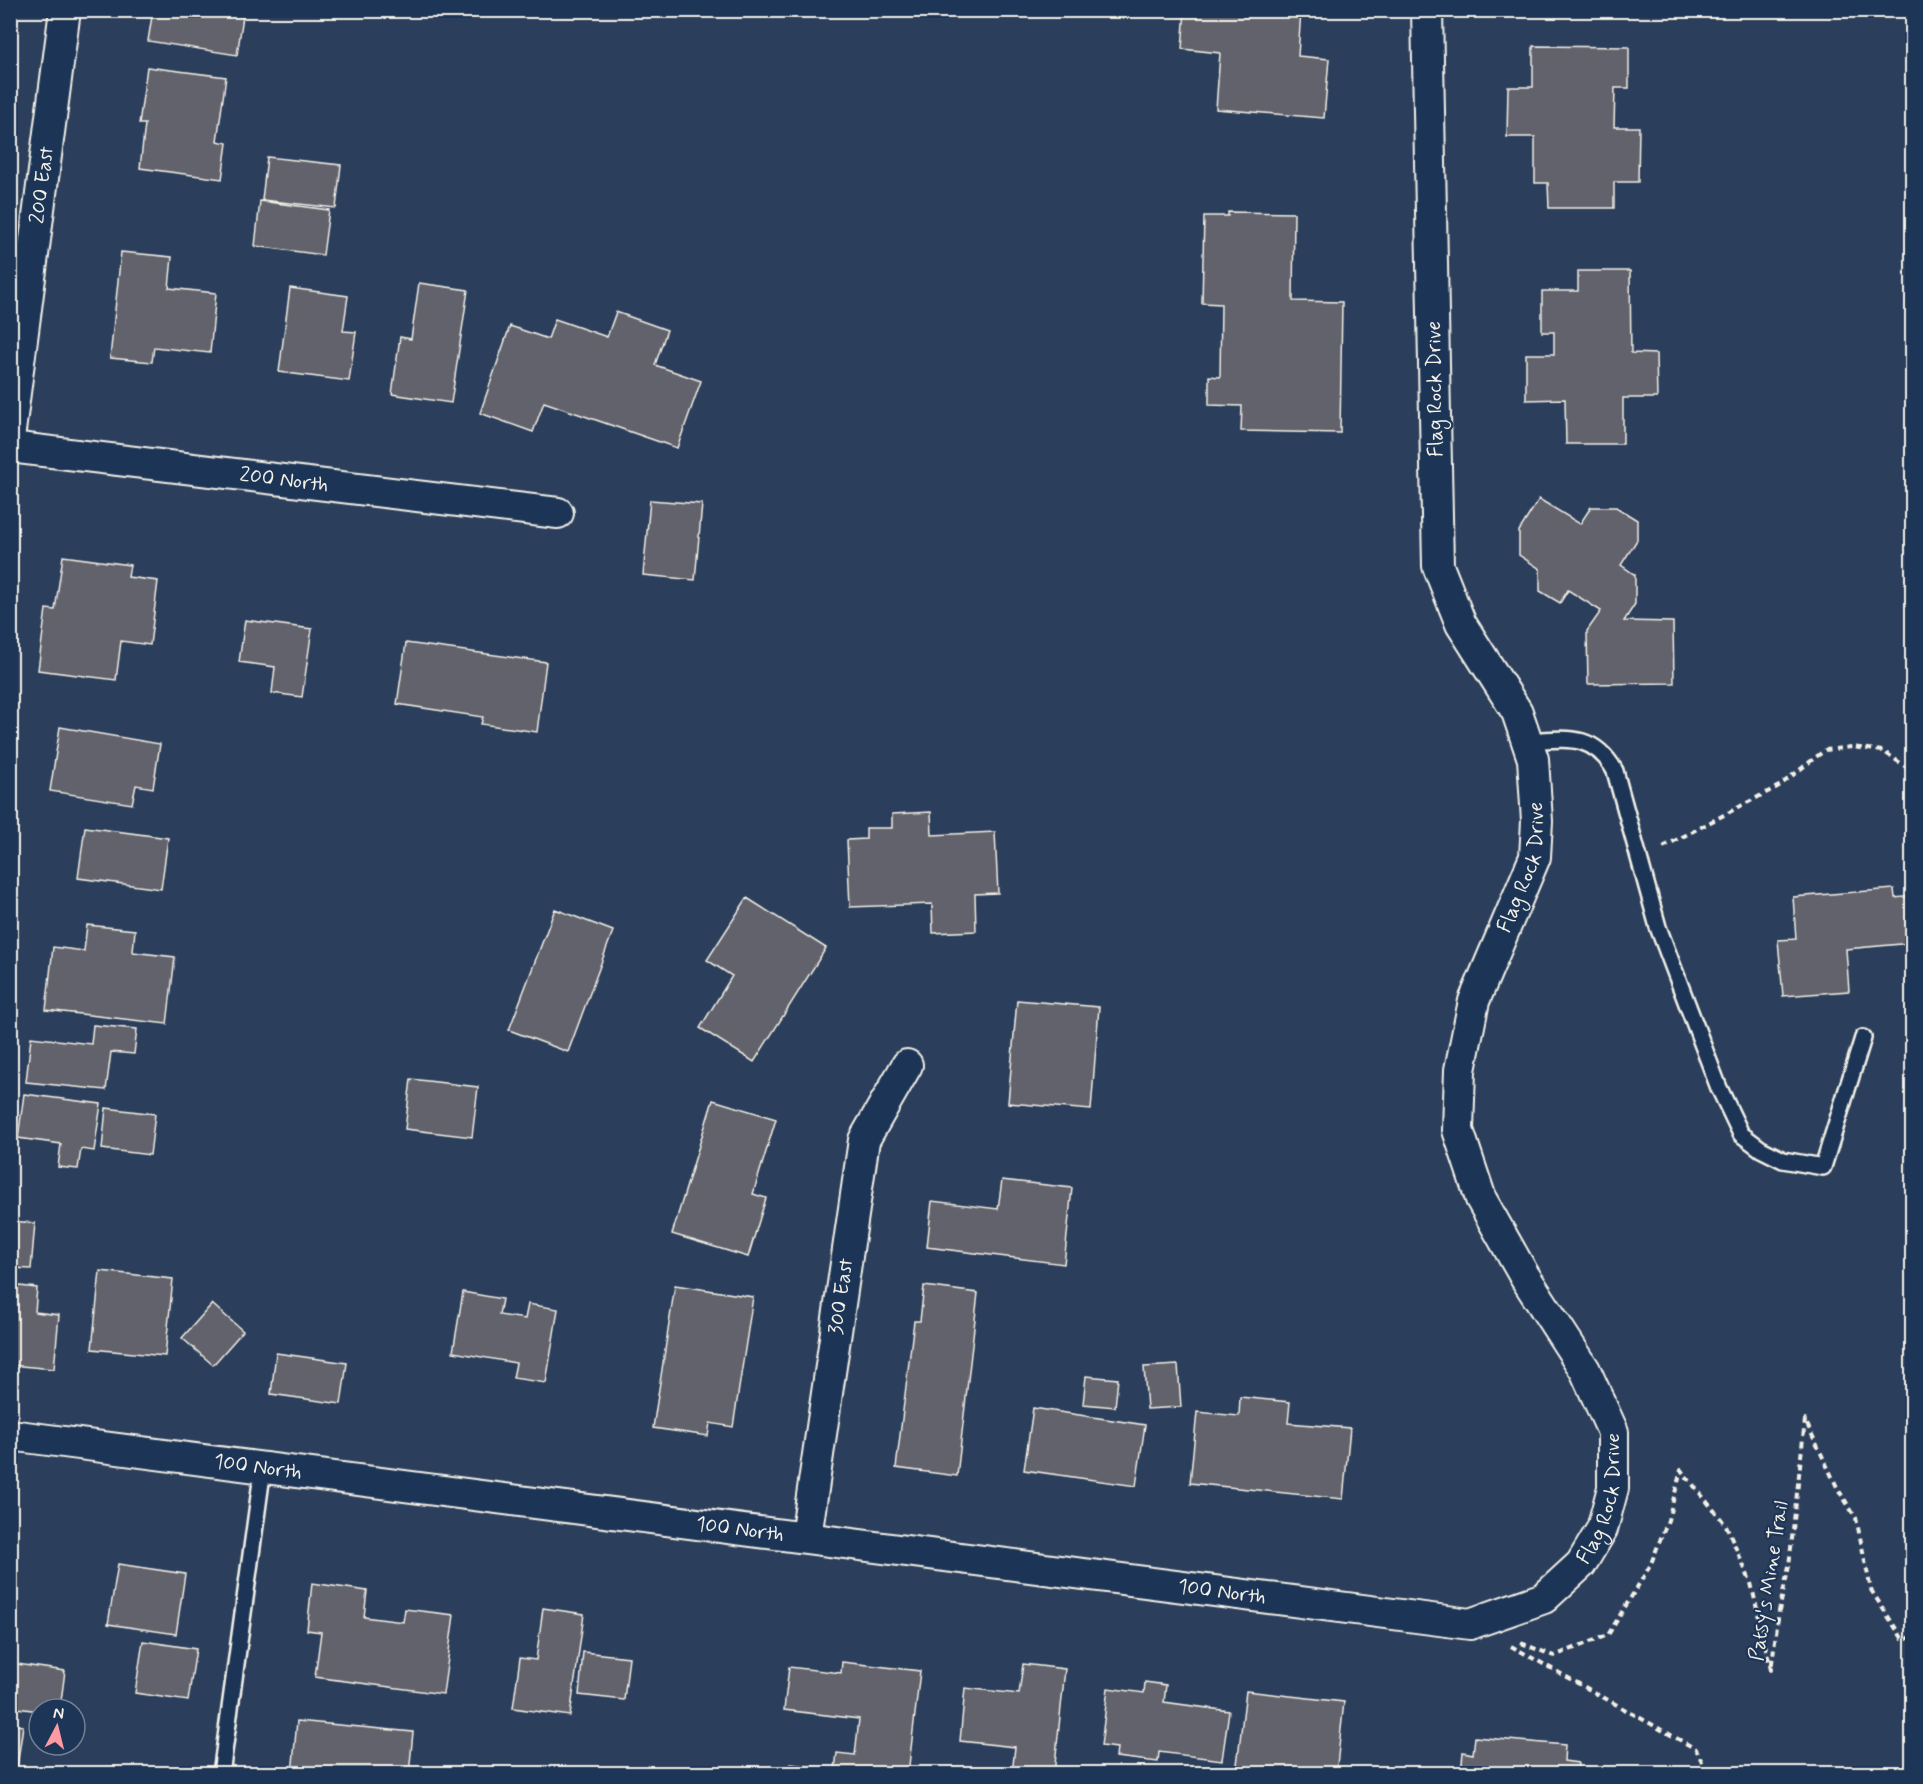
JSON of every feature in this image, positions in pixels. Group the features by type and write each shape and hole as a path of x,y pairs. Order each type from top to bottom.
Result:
{"street":[{"name":"200 East","path":"10,431 65,10"},
{"name":"Flag Rock Drive","path":"1427,10 1438,566 1461,624 1517,712 1533,759 1537,821 1535,857 1474,1001 1460,1070 1458,1130 1481,1199 1525,1276 1585,1370 1613,1432 1612,1488 1602,1529 1581,1564 1544,1598 1470,1624"},
{"name":"200 North","path":"10,447 558,513"},
{"name":"300 East","path":"806,1538 864,1140 906,1065"},
{"name":"100 North","path":"10,1435 1470,1624"}],"lane":[{"path":"1526,741 1582,740 1607,757 1615,771 1658,927 1719,1088 1741,1134 1761,1149 1783,1160 1823,1167 1863,1038"},
{"path":"221,1773 263,1467"}],"path":[{"path":"1639,858 1682,839 1779,786 1825,750 1852,747 1883,751 1912,771"},
{"name":"Patsy's Mine Trail","path":"1470,1624 1554,1656 1608,1635 1650,1566 1668,1520 1682,1470 1726,1525 1751,1583 1771,1670 1779,1611 1789,1566 1805,1420 1838,1489 1856,1518 1871,1590 1902,1638 1912,1638"},
{"path":"1470,1624 1696,1749 1708,1773"}],"building":[{"path":"153,10 244,10 237,55 148,41"},
{"path":"1185,10 1301,10 1298,56 1329,59 1324,118 1216,109 1220,53 1182,49"},
{"path":"1539,10 1587,10 1587,13 1539,13"},
{"path":"1533,46 1629,47 1629,88 1615,88 1614,127 1639,127 1638,182 1614,182 1614,208 1549,208 1548,183 1535,183 1535,137 1507,137 1508,87 1533,87"},
{"path":"147,67 226,77 217,141 227,143 222,179 140,168 145,124 139,124"},
{"path":"267,157 341,165 336,208 262,200"},
{"path":"260,201 329,210 323,255 255,246"},
{"path":"1228,212 1294,213 1293,301 1342,302 1340,433 1241,431 1242,406 1209,405 1209,376 1220,377 1221,304 1202,303 1204,216 1228,216"},
{"path":"121,252 172,257 169,288 216,293 210,353 154,347 152,362 110,358"},
{"path":"1578,271 1630,271 1631,353 1656,354 1657,398 1623,398 1623,444 1566,444 1565,399 1526,400 1526,354 1554,354 1554,332 1542,332 1542,291 1578,291"},
{"path":"419,283 468,290 451,403 392,394 400,337 411,339"},
{"path":"290,288 348,296 343,331 356,332 349,381 279,372"},
{"path":"616,312 667,330 655,365 701,381 677,448 544,402 533,432 480,413 510,326 548,339 555,319 607,337"},
{"path":"1539,499 1580,524 1591,507 1616,507 1637,520 1637,540 1621,565 1635,575 1635,604 1624,621 1673,622 1674,683 1588,684 1587,631 1601,611 1568,590 1560,603 1540,591 1540,569 1519,555 1519,531"},
{"path":"650,500 702,504 695,580 643,575"},
{"path":"63,556 130,565 128,577 158,581 150,645 121,641 116,680 38,670 46,609 55,610"},
{"path":"245,620 312,629 302,697 272,693 275,667 239,662"},
{"path":"406,643 546,662 537,732 481,724 483,717 397,704"},
{"path":"60,727 160,744 153,788 136,785 132,804 50,791"},
{"path":"931,812 932,835 995,832 998,893 975,894 976,931 933,933 932,904 850,907 847,840 866,839 866,828 892,828 892,814"},
{"path":"85,827 168,838 161,889 78,878"},
{"path":"1894,889 1895,898 1912,896 1912,943 1846,949 1849,991 1783,996 1778,940 1796,939 1793,897"},
{"path":"747,898 826,948 754,1062 700,1028 732,976 707,960"},
{"path":"555,909 613,931 568,1052 509,1030"},
{"path":"87,925 135,930 133,952 175,957 167,1024 46,1010 53,947 84,951"},
{"path":"1017,1000 1099,1007 1091,1110 1008,1103"},
{"path":"93,1025 137,1029 134,1054 111,1052 106,1090 26,1082 31,1037 91,1044"},
{"path":"411,1079 478,1087 472,1137 405,1129"},
{"path":"24,1094 101,1104 94,1151 81,1149 78,1169 58,1167 61,1144 18,1138"},
{"path":"713,1100 776,1119 753,1194 766,1198 748,1257 672,1234"},
{"path":"106,1108 155,1114 150,1155 102,1149"},
{"path":"1002,1180 1072,1188 1064,1264 927,1247 932,1201 998,1209"},
{"path":"10,1221 35,1223 31,1269 12,1268 11,1285 37,1288 35,1312 59,1315 54,1369 10,1365"},
{"path":"100,1271 173,1279 165,1356 92,1349"},
{"path":"675,1285 753,1297 733,1427 710,1423 708,1436 653,1428"},
{"path":"924,1286 978,1293 957,1476 896,1468 914,1321 920,1321"},
{"path":"463,1292 502,1299 499,1315 525,1319 528,1304 558,1309 546,1383 513,1378 516,1363 453,1352"},
{"path":"212,1304 243,1331 213,1365 182,1338"},
{"path":"276,1353 347,1363 341,1404 271,1394"},
{"path":"1178,1365 1181,1407 1147,1409 1144,1367"},
{"path":"1086,1376 1118,1379 1115,1407 1083,1404"},
{"path":"1240,1397 1290,1402 1288,1423 1350,1428 1343,1499 1190,1483 1197,1412 1239,1416"},
{"path":"1033,1408 1145,1425 1136,1486 1024,1470"},
{"path":"118,1564 185,1574 176,1634 108,1624"},
{"path":"312,1583 367,1591 364,1617 403,1622 405,1609 454,1615 443,1694 315,1677 321,1632 307,1630"},
{"path":"543,1608 584,1614 570,1716 513,1708 520,1658 536,1660"},
{"path":"143,1641 196,1649 188,1701 135,1693"},
{"path":"583,1652 629,1657 624,1700 579,1695"},
{"path":"842,1662 920,1671 908,1774 790,1774 791,1764 835,1769 837,1753 855,1755 859,1719 784,1710 789,1667 841,1673"},
{"path":"10,1663 65,1671 62,1697 27,1697 27,1709 10,1707"},
{"path":"1023,1664 1065,1669 1054,1774 1012,1774 1015,1747 960,1741 965,1688 1019,1694"},
{"path":"1145,1682 1166,1685 1164,1702 1229,1711 1222,1760 1159,1752 1158,1762 1116,1757 1117,1748 1101,1746 1108,1688 1144,1693"},
{"path":"1246,1691 1344,1702 1336,1774 1236,1773"},
{"path":"297,1721 413,1732 409,1774 292,1774"},
{"path":"10,1724 23,1726 16,1774 10,1774"},
{"path":"1475,1737 1565,1745 1564,1761 1578,1763 1577,1774 1461,1774 1463,1752 1473,1754"}]}
